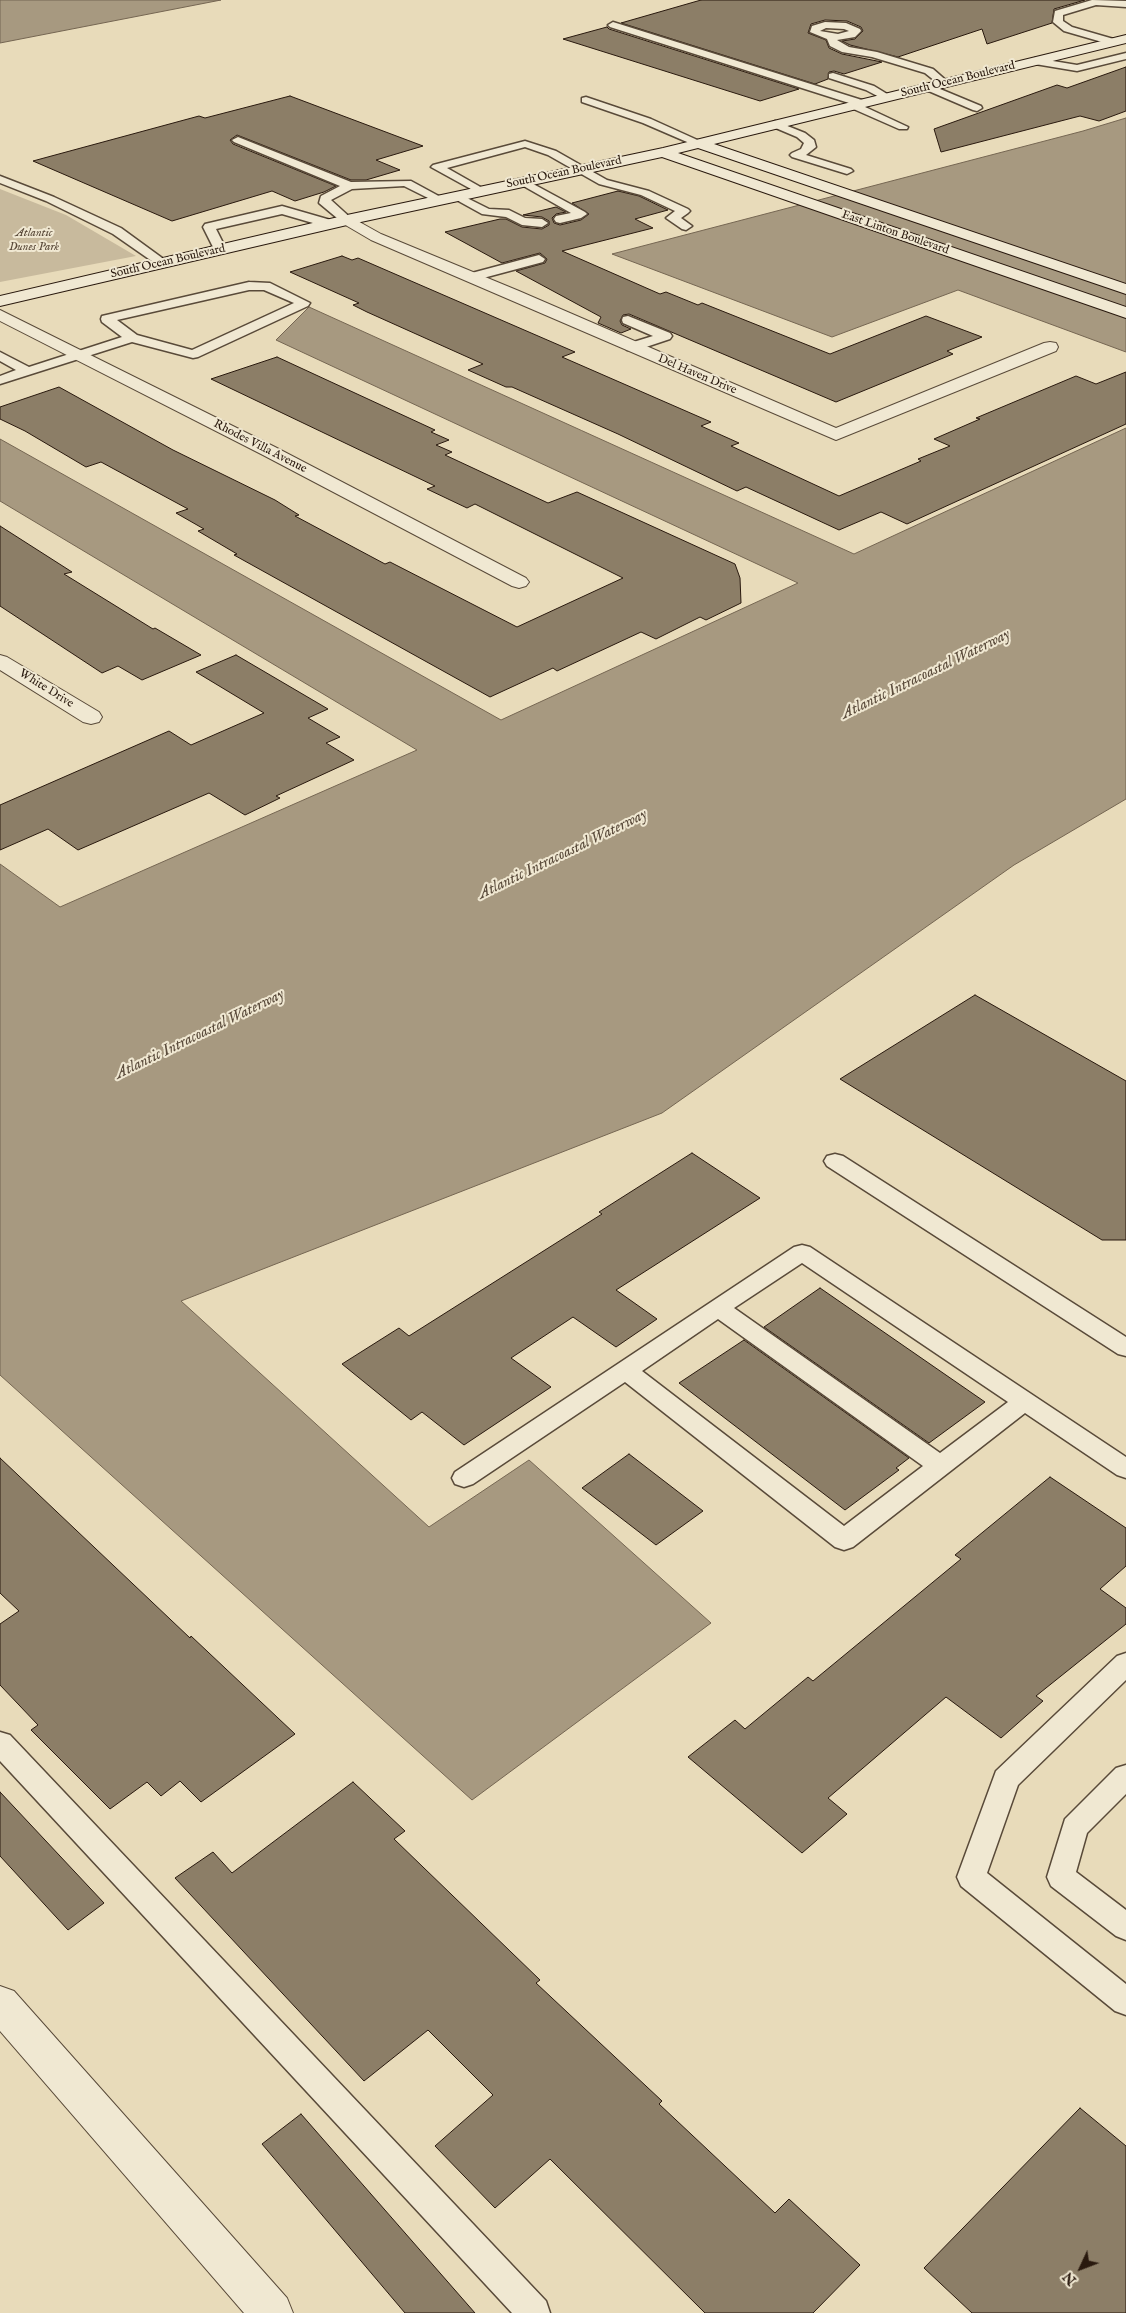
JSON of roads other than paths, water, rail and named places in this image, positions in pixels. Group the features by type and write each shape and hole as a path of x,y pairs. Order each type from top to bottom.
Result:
{"main road":[{"name":"South Ocean Boulevard","path":"0,301 347,220 664,152 1119,41"},
{"name":"East Linton Boulevard","path":"698,143 1126,289"},
{"name":"East Linton Boulevard","path":"664,152 1126,313"},
{"name":"Del Haven Drive","path":"347,220 376,237 836,436 1050,347"},
{"name":"Rhodes Villa Avenue","path":"0,315 269,451 519,582"},
{"name":"White Drive","path":"0,661 91,718"},
{"path":"0,2003 272,2313"}],"lane":[{"path":"1119,41 1068,29 1058,22 1058,13 1096,2 1126,4"},
{"path":"613,25 857,104 903,127"},
{"path":"831,37 834,44 846,50 873,54 929,71 944,83"},
{"path":"1035,61 1077,68 1126,56"},
{"path":"833,76 870,88 887,97"},
{"path":"928,87 977,108"},
{"path":"586,100 647,120 698,143"},
{"path":"775,124 806,138 810,142 810,147 805,152 796,155 847,171"},
{"path":"238,140 350,186"},
{"path":"480,191 438,167 525,144 552,153 603,182 645,193 684,211 672,218 686,226"},
{"path":"0,179 50,199 117,231 164,263"},
{"path":"524,182 581,214 560,219"},
{"path":"347,220 325,203 325,198 350,186 411,184 440,200"},
{"path":"457,196 486,212 509,214 522,221 542,223"},
{"path":"220,250 209,228 282,210 330,224"},
{"path":"472,277 539,259"},
{"path":"0,380 132,338 192,354 304,303 266,286 249,286 107,319 132,338"},
{"path":"628,320 665,336 632,347"},
{"path":"0,356 27,371"},
{"path":"835,1161 1126,1348"},
{"path":"464,1478 802,1252 1126,1469"},
{"path":"718,1308 940,1466"},
{"path":"625,1370 844,1540 1025,1402"},
{"path":"1123,1671 1006,1779 971,1877 1126,2002"},
{"path":"0,1743 534,2313"},
{"path":"1126,1776 1075,1827 1062,1877 1126,1928"}],"water":[{"path":"0,0 221,0 0,43"},
{"path":"1126,118 1126,352 958,290 832,337 612,254 1083,131"},
{"name":"Atlantic Intracoastal Waterway","path":"309,307 854,554 1126,428 1126,799 1014,865 662,1113 181,1301 429,1527 529,1460 711,1623 472,1800 0,1375 0,864 60,907 417,750 0,501 0,439 501,720 798,583 276,340"}],"park label":[{"name":"Atlantic Dunes Park","path":"34,241"}]}
